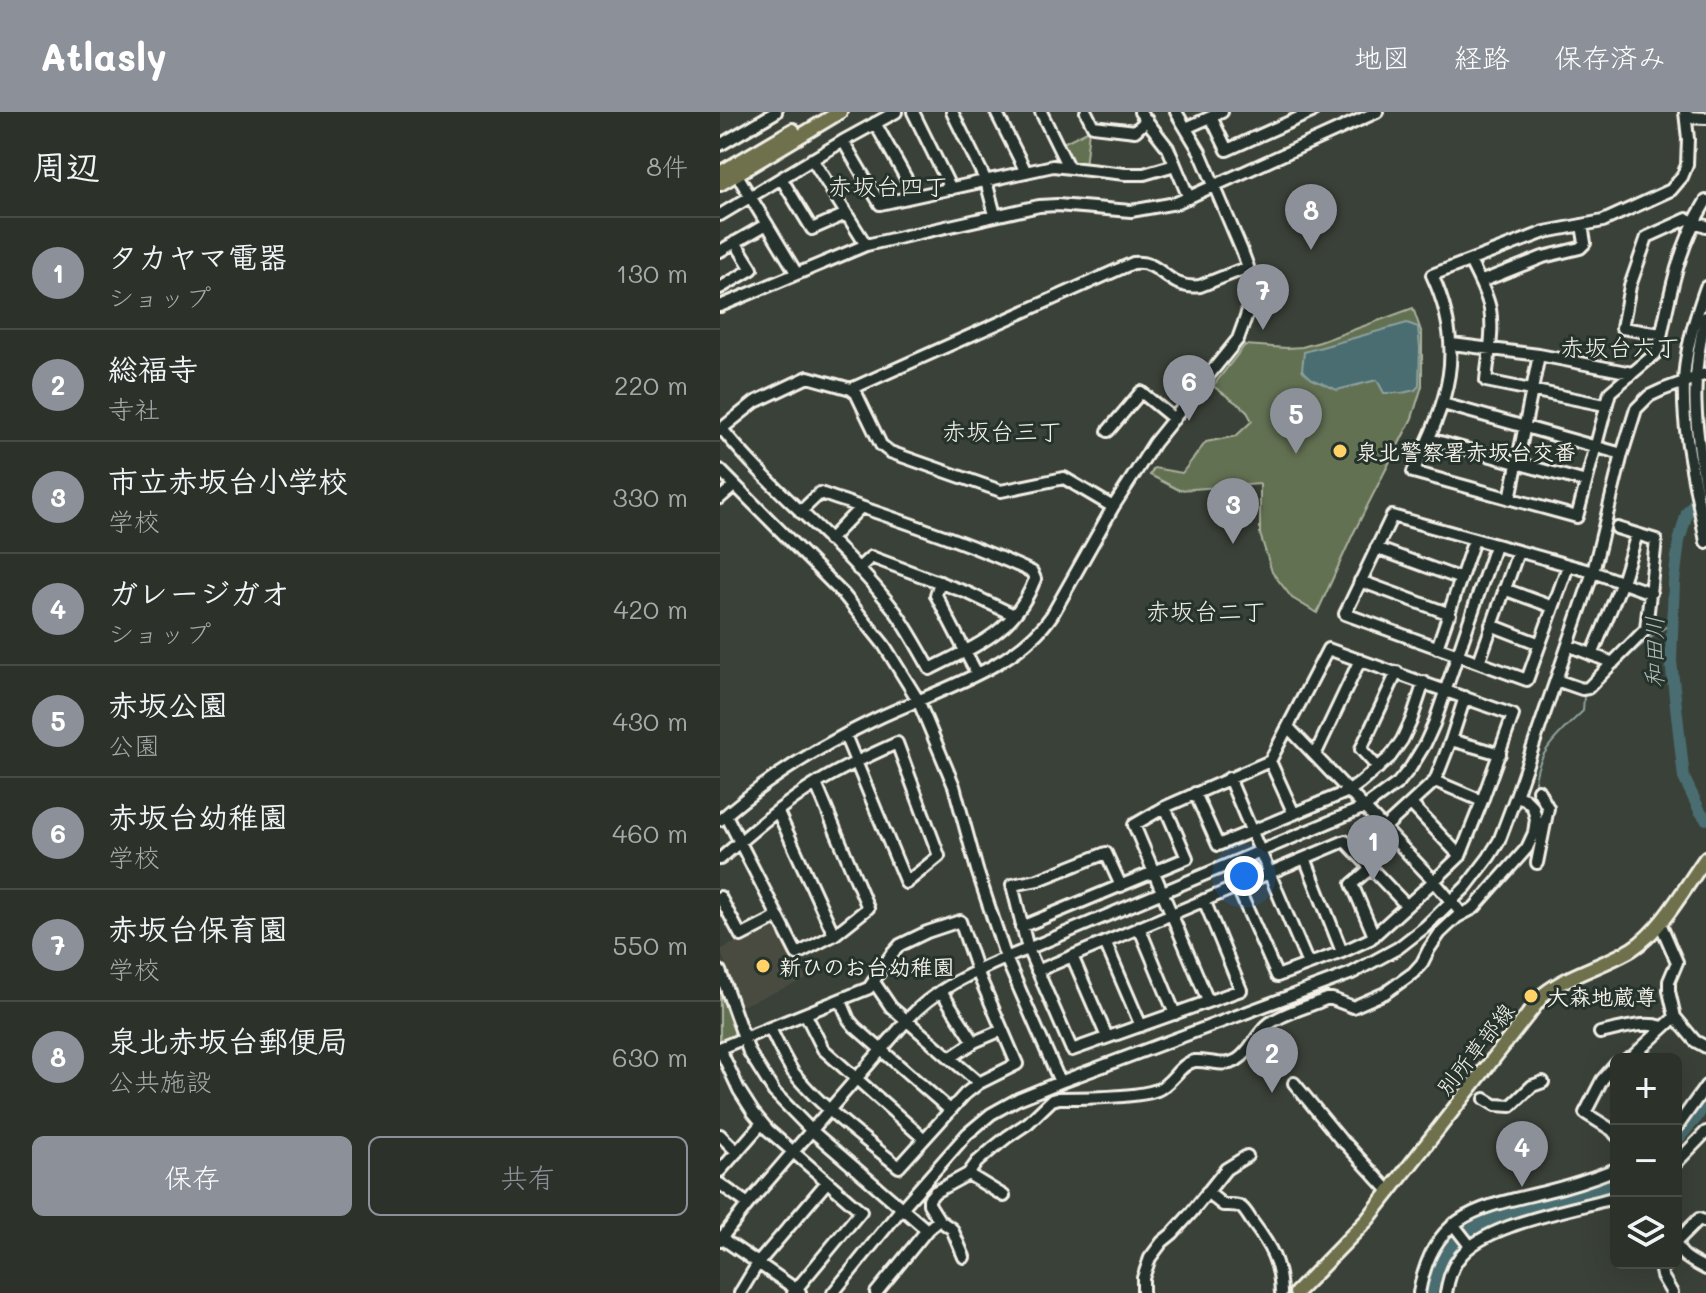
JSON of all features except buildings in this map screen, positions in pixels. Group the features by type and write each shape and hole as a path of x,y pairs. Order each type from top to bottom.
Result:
{"main road":[{"path":"720,184 735,170 823,112"},
{"path":"720,173 735,170 840,112"},
{"name":"別所草部線","path":"1296,1293 1367,1220 1544,994 1634,948 1660,923 1706,858"}],"street":[{"path":"720,145 776,112"},
{"path":"720,215 896,112"},
{"path":"913,112 951,189"},
{"path":"952,112 986,181 995,215"},
{"path":"996,112 1026,172"},
{"path":"1041,112 1068,167"},
{"path":"1086,112 1093,126 1135,131 1144,116 1168,148 1189,198"},
{"path":"816,784 868,908 834,935 797,954 740,842 723,818 802,760 874,719 977,674 1016,652 1042,630 1154,443 1238,339 1250,301 1248,267 1200,152 1176,112"},
{"path":"1186,128 1217,114 1227,150 1312,112"},
{"path":"735,242 752,269 720,288 724,304 866,245 995,215 1039,206 1131,211 1176,203 1356,116 1377,112"},
{"path":"1706,118 1686,114 1687,165 1671,190 1603,221 1545,232 1432,275 1447,311 1452,344 1450,373 1443,404 1413,472 1577,517 1610,392 1655,354 1659,347 1669,295 1693,221 1706,201"},
{"path":"875,123 916,196"},
{"path":"843,141 880,204 1053,166 1134,174 1175,165"},
{"path":"812,159 866,245"},
{"path":"735,170 797,274"},
{"path":"781,178 812,229 846,214"},
{"path":"1661,334 1622,328 1630,286 1647,237 1687,219 1706,226"},
{"path":"720,251 767,224"},
{"path":"1480,282 1543,257 1583,246 1582,225"},
{"path":"1470,261 1491,313 1486,381 1605,405"},
{"path":"851,389 1133,263 1147,263 1175,283 1193,287 1248,267"},
{"path":"1706,287 1693,327 1695,420 1701,516 1706,542"},
{"path":"1695,378 1706,317"},
{"path":"1452,344 1539,355 1632,373"},
{"path":"1510,499 1539,355"},
{"path":"800,512 820,493 960,541 1032,572 1035,579 1028,598 993,636 930,669 897,613 858,569 745,458 721,429 755,402 808,377 851,389 859,398 881,445 890,452 1001,491 1064,478 1113,507"},
{"path":"833,1293 967,1134 991,1114 1060,1082 1352,973 1412,937 1452,901 1477,874 1499,841 1516,796 1593,572 1636,409 1649,396 1695,378"},
{"path":"1108,431 1141,392 1174,419"},
{"path":"1443,404 1622,454"},
{"path":"1429,439 1586,482"},
{"path":"720,470 844,595 884,645 918,700 954,786 1006,958 1060,1082"},
{"path":"1699,477 1706,489"},
{"path":"720,498 734,486"},
{"path":"829,540 861,507"},
{"path":"1568,566 1527,680 1345,614 1392,516 1593,572 1651,593"},
{"path":"1556,680 1582,689 1588,688 1646,629 1656,540 1617,528"},
{"path":"1592,655 1622,582 1637,534"},
{"path":"1437,648 1474,540"},
{"path":"770,1028 791,1069 801,1081 830,1109 899,1167 923,1138 979,1083 1017,1064 977,971 960,921 900,945 869,988 720,1048 739,1090 762,1123 793,1152 861,1211 797,1292 721,1238 748,1204 793,1152 811,1130 830,1109 917,1008 977,971 1365,807 1398,783 1411,767 1434,724 1495,546"},
{"path":"1376,548 1461,579"},
{"path":"1479,662 1518,552"},
{"path":"858,569 871,557 968,593 1014,615"},
{"path":"1360,581 1450,614"},
{"path":"940,582 936,595 977,674"},
{"path":"1504,589 1553,607"},
{"path":"1491,625 1540,644"},
{"path":"1568,645 1613,663"},
{"path":"1208,1001 1134,825 1165,807 1270,761 1328,649 1513,715 1460,856 1374,936 1342,952 1277,976 1237,886"},
{"path":"1315,755 1360,660"},
{"path":"1378,768 1361,749 1397,672"},
{"path":"1195,793 1218,845 1349,791 1390,757 1402,740 1424,682"},
{"path":"1384,828 1435,781 1465,697"},
{"path":"1288,727 1462,914"},
{"path":"720,859 816,784 856,761 897,743 939,856 906,883 856,761 845,735"},
{"path":"1451,740 1500,754"},
{"path":"1270,761 1294,814"},
{"path":"1229,778 1308,964"},
{"path":"1435,781 1482,801"},
{"path":"1527,848 1537,863 1548,808 1538,790"},
{"path":"964,1257 952,1229 939,1220 929,1199 944,1186 968,1174 977,1162 1028,1123 1052,1100 1144,1094 1159,1090 1170,1083 1186,1064 1194,1061 1235,1062 1270,1023 1326,999 1353,1007 1385,993 1413,973 1440,933 1457,917 1474,908 1527,848 1536,819 1533,807 1516,796"},
{"path":"1411,804 1460,856"},
{"path":"1021,927 1187,858 1165,807"},
{"path":"778,812 834,935"},
{"path":"1037,971 1345,841 1406,905"},
{"path":"1121,886 1106,853 1038,880 1012,885 1028,949 1072,1050 1241,990 1204,900"},
{"path":"1305,858 1342,952"},
{"path":"1371,868 1352,884 1374,936"},
{"path":"720,897 741,936 778,917"},
{"path":"1660,923 1677,962 1669,981 1675,1017 1695,1041 1706,1047"},
{"path":"1139,927 1175,1014"},
{"path":"1105,942 1141,1026"},
{"path":"1072,956 1107,1037"},
{"path":"720,971 753,1059 774,1092 811,1130 927,1230"},
{"path":"874,982 891,1007 979,1083"},
{"path":"941,991 974,1042"},
{"path":"841,1001 855,1027 950,1110"},
{"path":"1281,1001 1288,1015"},
{"path":"806,1015 823,1049 923,1138"},
{"path":"1636,1053 1675,1017"},
{"path":"1600,1033 1654,1024 1663,1027"},
{"path":"950,1058 974,1042 1002,1030"},
{"path":"1610,1071 1585,1113 1610,1129"},
{"path":"1485,1099 1495,1105 1511,1106 1532,1086 1543,1082"},
{"path":"1294,1083 1341,1140 1390,1192"},
{"path":"1678,1125 1706,1086"},
{"path":"720,1171 762,1123"},
{"path":"1682,1157 1706,1132"},
{"path":"720,1135 737,1152"},
{"path":"1143,1293 1143,1278 1150,1258 1162,1242 1191,1213 1226,1169 1247,1156"},
{"path":"1419,1293 1428,1258 1453,1224 1474,1211 1497,1203 1576,1184 1610,1171"},
{"path":"968,1174 1004,1196"},
{"path":"740,1293 758,1263 827,1182"},
{"path":"720,1184 748,1204"},
{"path":"1207,1192 1223,1205 1242,1207 1264,1237 1275,1255 1281,1293"},
{"path":"1446,1293 1457,1259 1470,1246 1491,1233 1610,1199"},
{"path":"1706,1222 1699,1219 1676,1242 1678,1250 1706,1269"},
{"path":"876,1293 927,1230 939,1220"},
{"path":"1453,1224 1470,1246"},
{"path":"1663,1269 1662,1276 1672,1293"}],"shaded area":[{"name":"新ひのお台幼稚園","path":"775,922 807,979 741,1006 720,950"}],"green space":[{"path":"1089,130 1085,167 1072,165 1061,144"},
{"path":"1413,308 1422,334 1422,386 1412,418 1317,613 1292,598 1272,572 1260,534 1260,484 1179,490 1150,475 1154,468 1182,473 1206,442 1236,436 1252,421 1246,410 1213,386 1245,345 1302,347"},
{"path":"720,981 736,1028 732,1039 720,1044"}],"water":[{"path":"1407,323 1418,327 1419,386 1415,390 1384,393 1377,380 1337,390 1312,379 1302,370 1304,352"}],"waterway":[{"name":"和田川","path":"1703,491 1687,513 1679,541 1671,661 1684,778 1706,819"},
{"path":"1599,684 1642,644 1672,623"},
{"path":"1535,788 1544,754 1557,736 1583,711 1584,696 1588,694"},
{"name":"和田川","path":"1682,1134 1706,1102"},
{"name":"和田川","path":"1431,1293 1447,1252 1474,1228 1610,1184"}],"place":[{"name":"泉北赤坂台郵便局","path":"1311,250"},
{"name":"赤坂台保育園","path":"1263,330"},
{"name":"赤坂台幼稚園","path":"1189,421"},
{"name":"泉北警察署赤坂台交番","path":"1340,451"},
{"name":"赤坂公園","path":"1296,454"},
{"name":"市立赤坂台小学校","path":"1233,544"},
{"name":"タカヤマ電器","path":"1373,881"},
{"name":"新ひのお台幼稚園","path":"763,966"},
{"name":"大森地蔵尊","path":"1531,996"},
{"name":"総福寺","path":"1272,1093"},
{"name":"ガレージガオ","path":"1522,1187"}],"district":[{"name":"赤坂台四丁","path":"888,185"},
{"name":"赤坂台六丁","path":"1620,346"},
{"name":"赤坂台三丁","path":"1002,430"},
{"name":"赤坂台二丁","path":"1206,610"}]}
